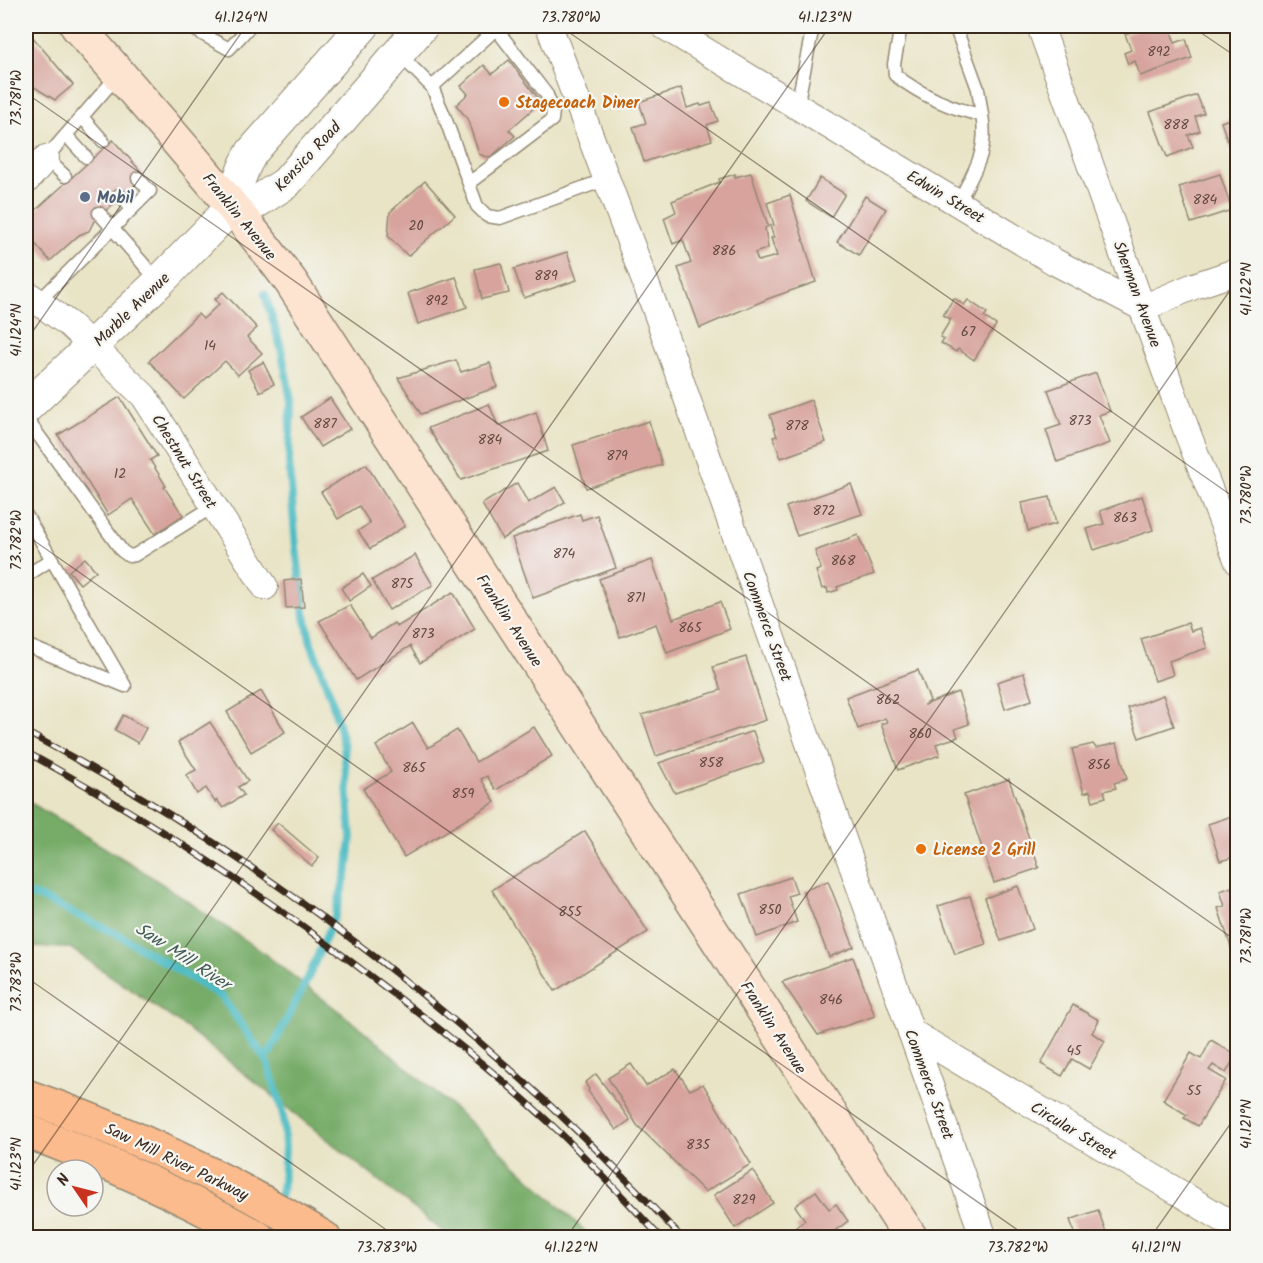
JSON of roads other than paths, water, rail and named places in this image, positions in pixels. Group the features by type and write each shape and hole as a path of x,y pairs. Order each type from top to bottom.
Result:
{"highway":[{"name":"Saw Mill River Parkway","path":"26,1096 149,1145 244,1192 320,1235"},
{"name":"Saw Mill River Parkway","path":"26,1131 164,1188 245,1230"}],"main road":[{"name":"Franklin Avenue","path":"77,26 233,206 291,282 911,1238"}],"street":[{"path":"233,206 235,189 242,169 252,152 363,26"},
{"name":"Kensico Road","path":"233,206 255,203 286,183 422,26"},
{"name":"Commerce Street","path":"549,26 655,308 984,1235"},
{"name":"Edwin Street","path":"664,26 1055,262 1143,308"},
{"name":"Sherman Avenue","path":"1040,26 1189,437 1238,562"},
{"path":"26,181 46,158"},
{"name":"Marble Avenue","path":"26,408 159,282 233,206"},
{"path":"1143,308 1194,286 1238,271"},
{"name":"Chestnut Street","path":"32,298 70,324 144,396 265,587"},
{"name":"Circular Street","path":"911,1032 1238,1228"}],"lane":[{"path":"192,26 229,49 250,26"},
{"path":"797,106 813,26"},
{"path":"901,26 894,64 895,75 959,111 982,115"},
{"path":"955,26 978,89 985,141 981,155 958,203"},
{"path":"432,87 495,27 547,95 553,111 552,120 469,183"},
{"path":"398,53 432,87 477,206 487,216 500,218 607,179"},
{"path":"65,176 46,158 119,74"},
{"path":"82,117 104,141"},
{"path":"66,135 86,157"},
{"path":"32,298 112,228 150,191 138,178"},
{"path":"119,195 132,208"},
{"path":"99,213 159,282"},
{"path":"26,418 123,551 129,556 135,555 214,506"},
{"path":"26,515 125,686 26,645"},
{"path":"26,576 52,559"}],"waterway":[{"path":"265,294 281,348 291,401 289,462 304,612 311,643 331,697 344,746 351,838 348,866 335,916 307,980 266,1060"},
{"name":"Saw Mill River","path":"26,894 39,897 121,936 222,997 266,1060 283,1115 285,1147 279,1204"}],"railway":[{"path":"26,732 117,783 205,837 292,895 375,957 535,1091 610,1163 682,1238"},
{"path":"26,752 73,778 208,861 296,921 404,1002 470,1053 568,1140 661,1238"}],"place":[{"name":"Stagecoach Diner","path":"504,102"},
{"name":"Mobil","path":"85,197"},
{"name":"License 2 Grill","path":"921,849"}]}
